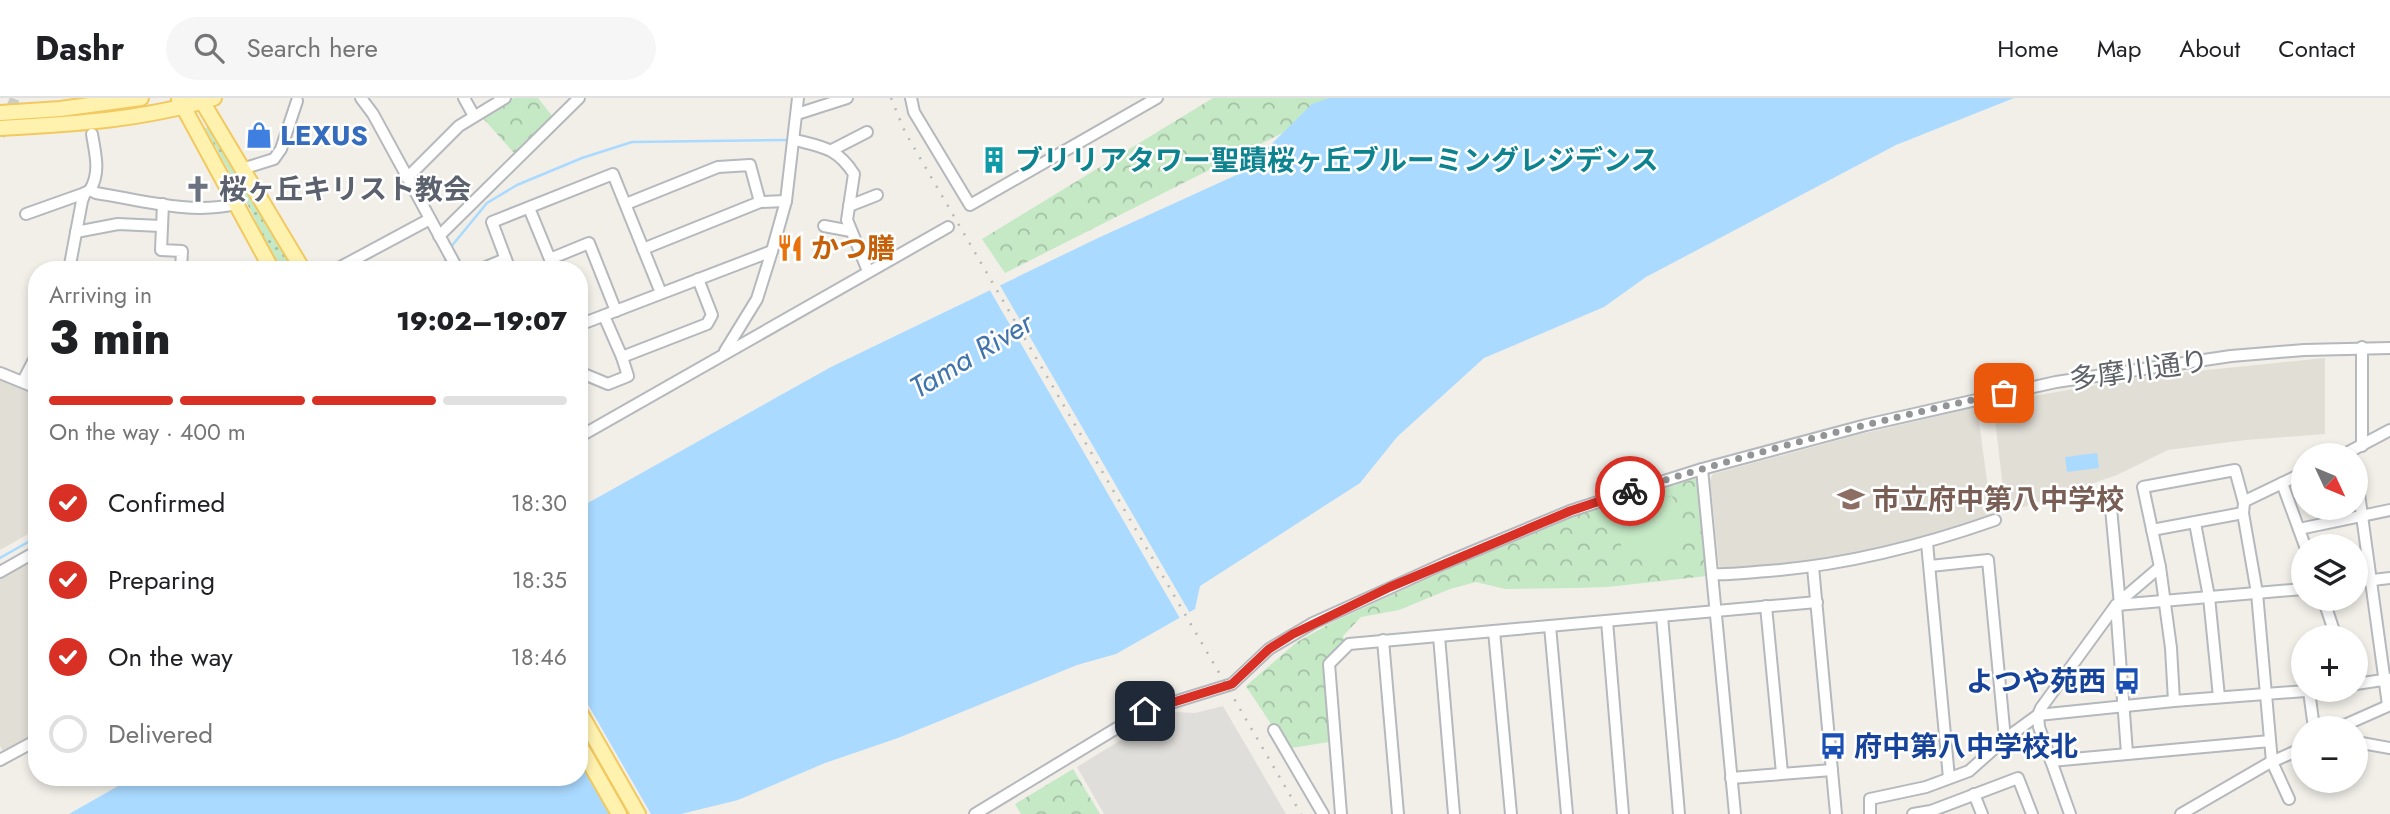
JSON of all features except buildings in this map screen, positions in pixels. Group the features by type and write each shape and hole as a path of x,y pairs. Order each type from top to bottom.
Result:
{"main road":[{"path":"0,113 60,109 141,98"},
{"path":"0,128 80,123 205,99 242,169 298,261"},
{"path":"180,102 267,261"},
{"path":"588,727 638,814"},
{"path":"588,759 620,814"}],"street":[{"path":"361,98 373,114 454,261"},
{"path":"464,98 474,116"},
{"path":"407,178 459,126 505,98"},
{"path":"439,236 579,98"},
{"path":"723,355 757,299 772,251 786,201 798,98"},
{"path":"797,114 847,98"},
{"path":"911,98 914,112 970,205 1157,98"},
{"path":"242,169 274,159 281,149 297,100"},
{"path":"832,150 867,132"},
{"path":"70,261 75,232 88,191 96,180 92,134"},
{"path":"795,140 832,150 845,160 853,174 847,220 868,271"},
{"path":"626,204 718,167 750,165 760,202"},
{"path":"507,261 492,222 613,174 661,293"},
{"path":"26,214 88,191 163,204 221,207 236,204"},
{"path":"849,206 877,195"},
{"path":"643,249 760,202 786,201"},
{"path":"163,204 161,250 182,250 181,261"},
{"path":"529,208 550,259 589,243 618,310"},
{"path":"352,261 430,219"},
{"path":"75,232 118,224 161,226"},
{"path":"824,226 851,231"},
{"path":"588,432 948,227"},
{"path":"588,322 772,251"},
{"path":"622,357 707,324 712,315 698,279"},
{"path":"588,376 608,384 628,376 604,316"},
{"path":"2354,443 2362,347"},
{"name":"多摩川通り","path":"975,814 1145,711 1232,684 1281,641 1324,618 1445,563 1570,511 1702,468 1878,422 2056,382 2231,356 2362,347 2390,348"},
{"path":"23,381 28,371"},
{"path":"0,373 28,384"},
{"path":"2368,443 2390,430"},
{"path":"1702,468 1735,814"},
{"path":"2174,701 2171,648 2160,566 2143,487 2235,470 2257,593 2272,762 2289,799"},
{"path":"2152,530 2195,523 2243,508 2291,479"},
{"path":"2282,483 2301,534"},
{"path":"2111,508 2127,753"},
{"path":"2368,515 2390,510"},
{"path":"1713,574 1813,567 1874,557 1927,543 1995,520"},
{"path":"2299,528 2341,520"},
{"path":"2363,520 2389,705 2365,716"},
{"path":"2195,523 2209,597 2219,697"},
{"path":"1927,543 1950,778"},
{"path":"0,572 28,556"},
{"path":"1930,566 1988,561 2006,739"},
{"path":"2070,814 2039,727 2038,715 2118,605 2160,566"},
{"path":"1813,567 1836,814"},
{"path":"2368,580 2390,578"},
{"path":"2118,605 2291,590"},
{"path":"1341,814 1328,664 1349,644 1817,602"},
{"path":"1766,606 1782,773"},
{"path":"1662,616 1679,814"},
{"path":"1606,621 1623,814"},
{"path":"1550,625 1566,814"},
{"path":"1494,631 1511,814"},
{"path":"1439,636 1454,814"},
{"path":"1383,640 1398,814"},
{"path":"2368,682 2387,679"},
{"path":"1870,814 1870,799 1926,787 1969,771 2038,715 2291,692"},
{"path":"1274,730 1323,814"},
{"path":"2051,761 2270,741"},
{"path":"2368,743 2390,748"},
{"path":"0,760 28,745"},
{"path":"2181,814 2291,753"},
{"path":"1731,778 1832,770"},
{"path":"1913,814 1931,812 2018,778 2032,814"},
{"path":"1974,794 1982,814"}],"shaded area":[{"path":"2325,358 2325,434 2168,450 2117,475 2006,513 1993,403 2148,376"},
{"path":"0,375 28,389 28,534 0,550"},
{"name":"市立府中第八中学校","path":"1977,407 1992,518 1926,539 1812,564 1724,570 1719,566 1710,480 1713,474 1857,435"},
{"path":"28,560 28,739 4,753 0,746 0,577"},
{"path":"1223,706 1286,814 1104,814 1077,767 1150,722 1175,712 1195,713"}],"green space":[{"path":"514,98 538,98 553,117 515,154 481,116"},
{"path":"1213,98 1352,98 1005,273 982,239"},
{"path":"208,127 290,261 275,261 205,128"},
{"path":"1698,478 1707,576 1576,588 1505,589 1476,582 1450,589 1399,610 1361,617 1343,636 1345,643 1326,662 1323,670 1329,742 1291,748 1246,686 1297,642 1331,623 1463,562 1572,517"},
{"path":"1672,496 1686,543 1626,560 1611,514"},
{"path":"1073,769 1100,814 1021,814 1015,804"}],"water":[{"name":"Tama River","path":"1329,98 2014,98 1896,145 1646,277 1604,307 1484,358 1397,437 1360,483 1200,586 1195,609 1116,654 1077,665 898,738 825,763 738,800 681,814 69,814 118,786 588,786 588,503 831,367 1098,238 1243,172 1312,104"},
{"path":"2097,453 2099,468 2067,472 2065,457"}],"pier":[{"path":"998,282 1191,615 1181,620 988,287"},
{"path":"588,705 651,814 610,814 588,776"}],"waterway":[{"path":"450,248 487,203 517,185 582,158 632,142 787,140"},
{"path":"445,261 446,257"},
{"path":"0,558 28,542"}],"tunnel":[{"path":"0,136 15,98"}],"railway":[{"path":"891,98 905,132 1301,814"}],"way so far":[{"path":"1630,491 1702,468 1866,425 2004,393"}],"place":[{"name":"LEXUS","path":"259,135"},
{"name":"ブリリアタワー聖蹟桜ヶ丘ブルーミングレジデンス","path":"994,160"},
{"name":"桜ヶ丘キリスト教会","path":"198,189"},
{"name":"かつ膳","path":"790,248"},
{"name":"市立府中第八中学校","path":"1851,499"},
{"name":"よつや苑西","path":"2127,681"},
{"name":"府中第八中学校北","path":"1833,746"}],"route":[{"path":"1145,711 1232,684 1269,649 1293,634 1390,587 1570,511 1630,491"}]}
